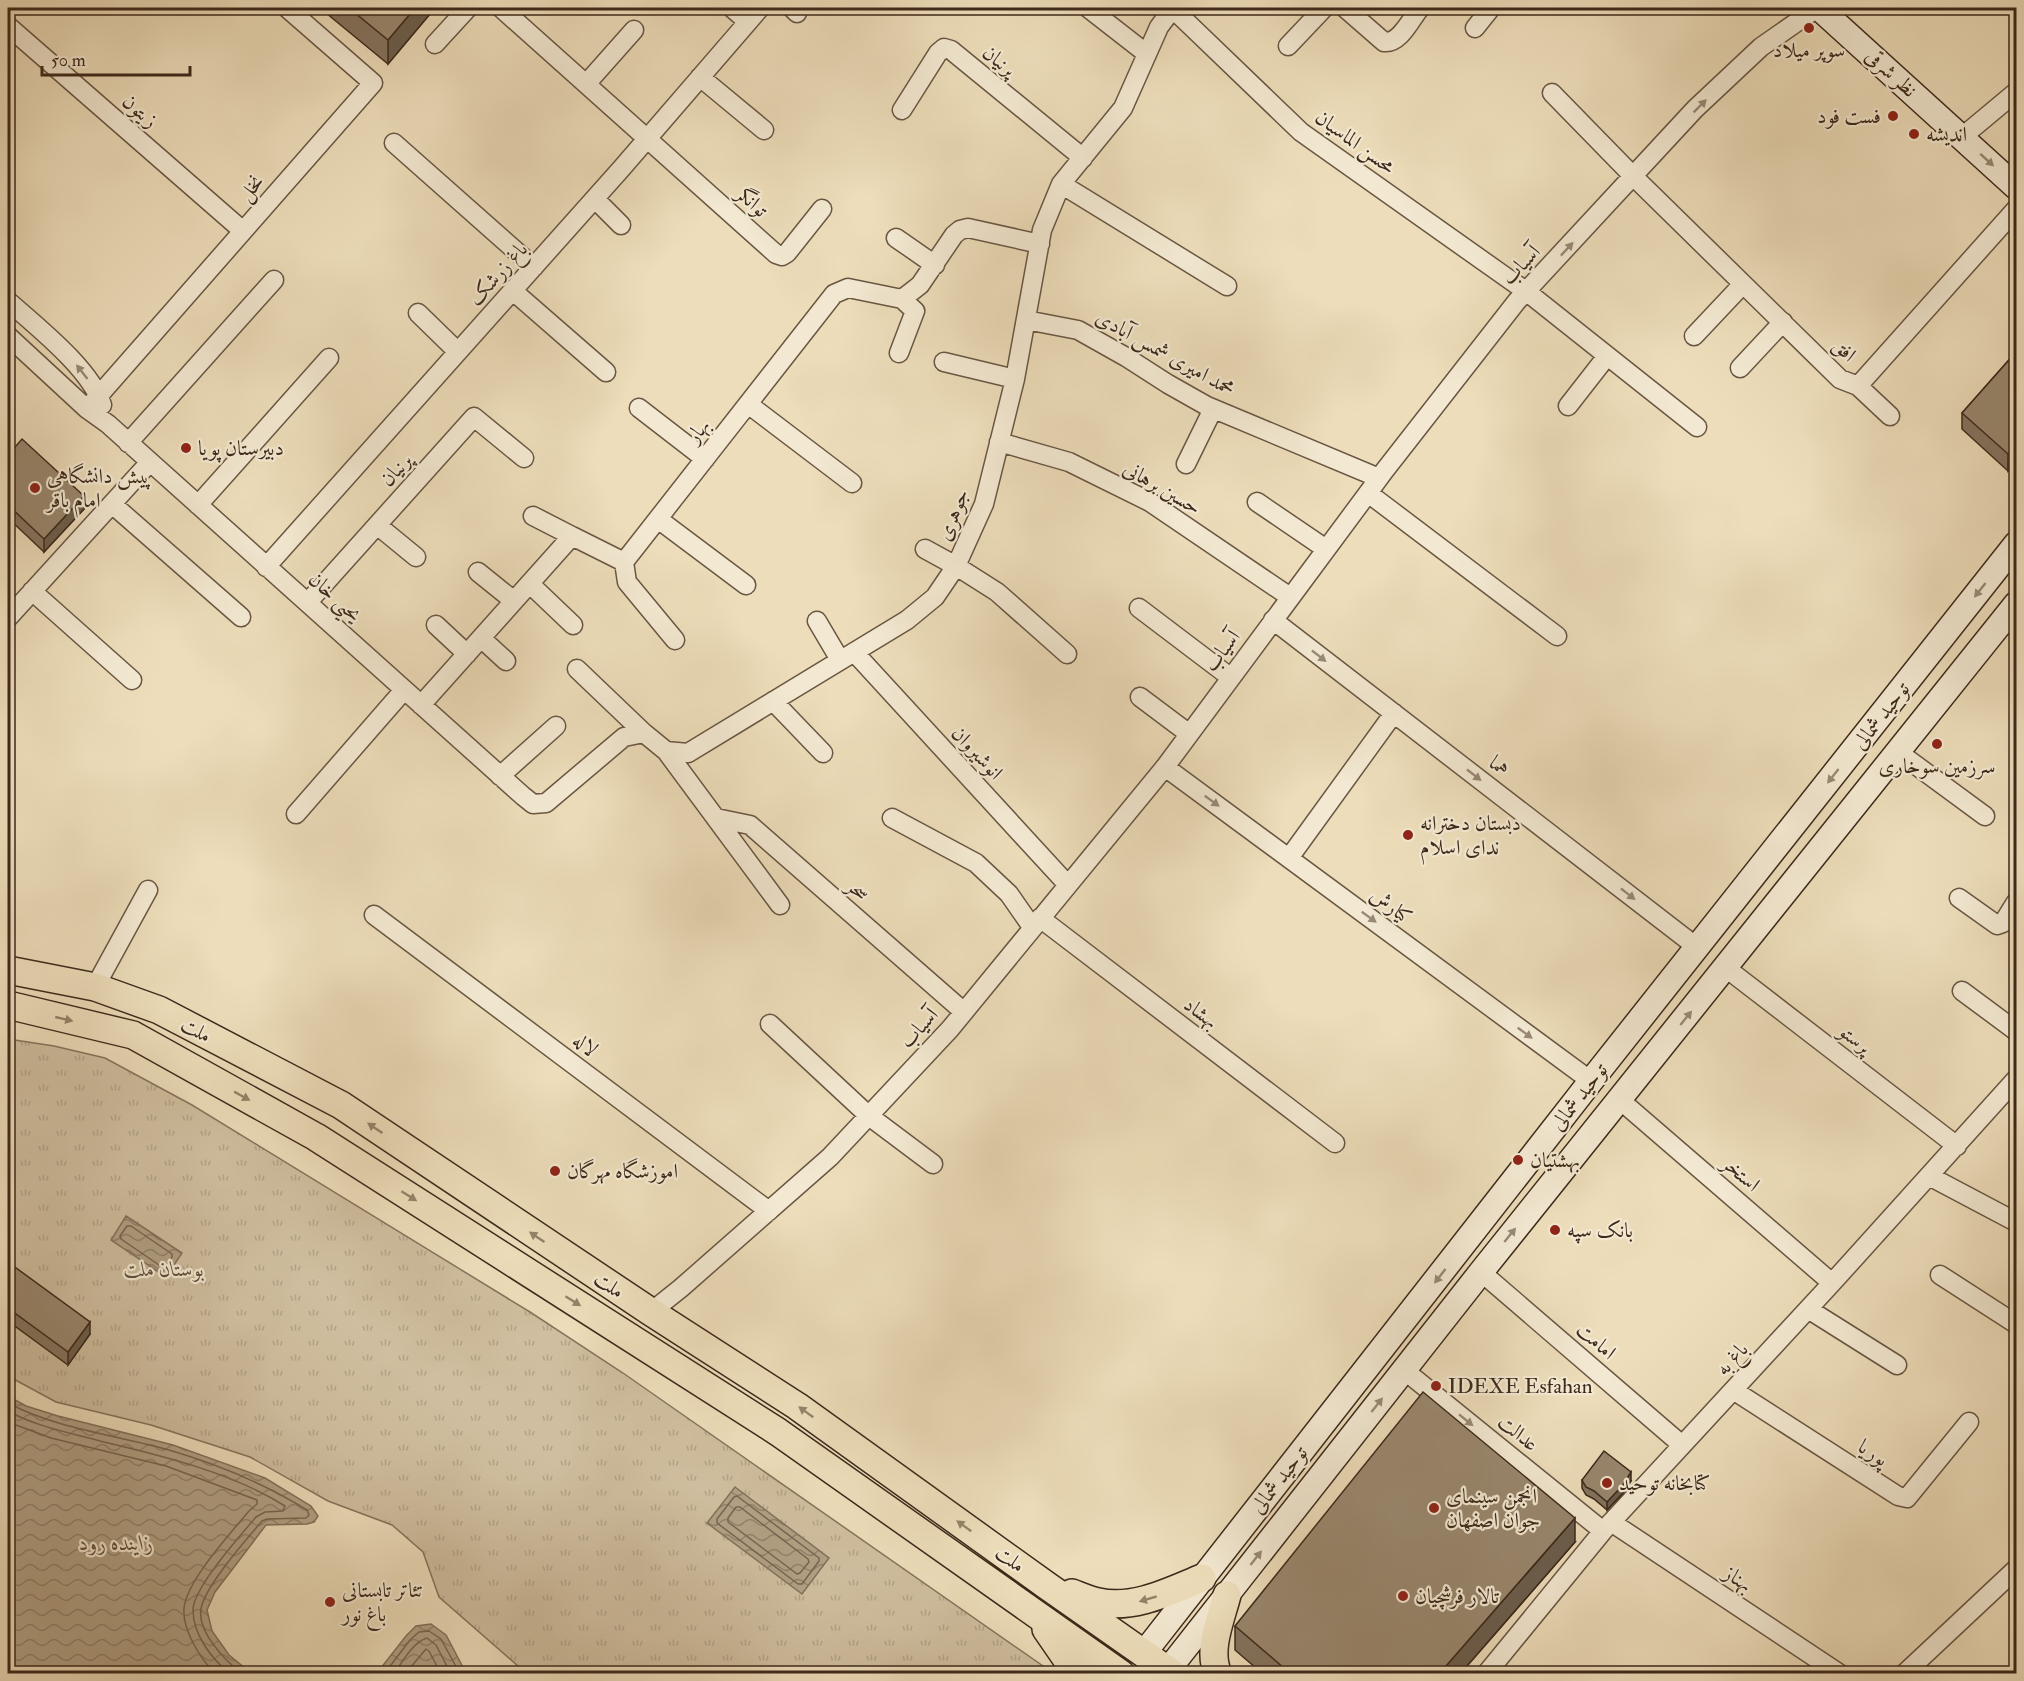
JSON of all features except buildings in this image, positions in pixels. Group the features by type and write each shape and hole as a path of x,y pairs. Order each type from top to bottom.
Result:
{"main road":[{"name":"نظر شرقی","path":"1818,8 2016,187"},
{"name":"توحید شمالی","path":"1136,1663 2016,544"},
{"name":"توحید شمالی","path":"1169,1672 1481,1272 2016,604"},
{"name":"ملت","path":"8,970 95,987 159,1010 341,1105 651,1312 797,1406 1046,1585 1136,1663 1169,1672"},
{"name":"ملت","path":"8,1005 133,1035 316,1137 778,1432 1121,1674"},
{"path":"1631,1032 1657,1054"},
{"path":"1046,1585 1100,1603 1130,1604 1158,1596 1202,1578"},
{"path":"1218,1674 1215,1667 1214,1644 1227,1595"},
{"path":"1033,1611 1077,1674"}],"street":[{"name":"نخل","path":"93,402 373,83 287,8"},
{"path":"435,44 468,8"},
{"name":"توانگر","path":"501,8 776,254 782,256 787,253 822,209"},
{"path":"732,8 748,22"},
{"name":"باغ زرشک","path":"266,567 513,291 760,8"},
{"path":"1088,8 1147,54"},
{"name":"جوهری","path":"666,751 687,753 906,620 935,597 956,566 984,504 1015,379 1042,230 1061,184 1123,108 1159,27 1172,8"},
{"name":"محسن الماسیان","path":"1172,8 1301,132 1527,292"},
{"path":"1288,46 1324,8"},
{"path":"1345,8 1384,42 1390,43 1396,39 1420,8"},
{"path":"1475,28 1491,8"},
{"name":"آسیاب","path":"651,1312 830,1157 964,1012 1165,766 1374,485 1517,301 1695,110 1761,47 1818,8"},
{"name":"زیتون","path":"8,26 243,231"},
{"path":"587,83 634,30"},
{"name":"پرنیان","path":"902,110 938,53 944,48 951,50 1083,158"},
{"path":"700,77 764,130"},
{"path":"1962,137 2016,92"},
{"name":"افق","path":"1552,93 1840,380 1858,386 2016,209"},
{"path":"394,143 534,267"},
{"path":"1061,184 1227,286"},
{"path":"595,198 621,225"},
{"path":"899,353 915,311 902,299 920,285 954,235 960,230 968,228 1040,244"},
{"path":"896,238 934,265"},
{"path":"128,443 274,280"},
{"path":"1694,336 1743,284"},
{"name":"بهار","path":"624,562 834,294 848,288 902,299"},
{"path":"513,291 606,372"},
{"path":"1527,292 1697,428"},
{"path":"8,301 69,356 93,402"},
{"path":"418,313 458,352"},
{"name":"محمد امیری شمس آبادی","path":"1026,320 1078,330 1213,409 1374,485 1557,636"},
{"path":"1740,368 1783,322"},
{"path":"8,336 93,402"},
{"path":"1568,406 1607,356"},
{"path":"198,506 329,358"},
{"path":"944,362 1015,379"},
{"path":"1858,386 1890,416"},
{"name":"یحیی خان","path":"93,402 108,423 128,443 533,804 546,803 624,737 644,732"},
{"path":"747,404 852,483"},
{"path":"639,408 705,459"},
{"path":"1186,464 1213,409"},
{"name":"پرنیان","path":"308,602 474,417 524,458"},
{"name":"حسین برهانی","path":"999,442 1069,462 1150,502 1290,597"},
{"path":"8,618 150,462"},
{"path":"1257,502 1326,549"},
{"path":"112,504 241,617"},
{"path":"533,516 624,562 627,582 675,640"},
{"path":"658,519 746,585"},
{"path":"377,525 416,558"},
{"path":"421,705 572,536"},
{"path":"925,549 997,592 1067,654"},
{"path":"478,572 514,601"},
{"path":"530,584 573,625"},
{"path":"32,591 132,680"},
{"path":"1138,608 1230,677"},
{"name":"هما","path":"1273,620 1698,948"},
{"name":"انوشیروان","path":"817,621 847,656 1067,884"},
{"path":"436,625 467,654"},
{"path":"481,638 506,661"},
{"path":"577,669 666,751 780,905"},
{"path":"296,814 404,690"},
{"path":"1140,698 1188,734"},
{"path":"773,701 823,753"},
{"path":"1289,858 1394,713"},
{"path":"500,776 556,726"},
{"path":"1898,752 1984,816"},
{"name":"کیارش","path":"1165,766 1591,1082"},
{"name":"سحر","path":"716,818 750,825 964,1012"},
{"name":"بهشاد","path":"892,818 976,863 1036,922 1335,1143"},
{"path":"95,987 148,890"},
{"path":"1959,898 1997,925 2003,923 2016,902"},
{"name":"لاله","path":"374,915 769,1211"},
{"name":"پرستو","path":"1726,968 1957,1146"},
{"path":"1962,991 2016,1031"},
{"path":"770,1024 869,1116 933,1164"},
{"name":"باغ به","path":"1486,1674 1607,1527 1808,1310 2016,1079"},
{"name":"استخر","path":"1620,1100 1832,1283"},
{"path":"1929,1176 2016,1222"},
{"name":"امامت","path":"1481,1272 1682,1445"},
{"path":"1940,1275 2016,1324"},
{"path":"1808,1310 1897,1365"},
{"name":"عدالت","path":"1404,1370 1607,1527"},
{"name":"پوریا","path":"1733,1390 1898,1496 1907,1498 1969,1422"},
{"name":"بهناز","path":"1607,1527 1840,1674"},
{"path":"1904,1674 2016,1569"}],"green space":[{"name":"بوستان ملت","path":"8,1039 54,1046 105,1058 192,1105 530,1312 623,1373 1053,1673 526,1673 439,1597 423,1552 392,1525 328,1501 250,1457 151,1425 56,1402 8,1376"}],"water":[{"path":"126,1216 182,1253 166,1277 111,1240"},
{"name":"زاینده رود","path":"8,1396 26,1406 173,1445 265,1478 311,1506 318,1516 314,1522 266,1525 215,1592 207,1610 212,1631 229,1655 251,1673 8,1673"},
{"path":"735,1487 829,1558 802,1594 707,1523"},
{"path":"431,1624 446,1635 466,1673 377,1673 416,1626"}],"place":[{"name":"سوپر میلاد","path":"1809,28"},
{"name":"فست فود","path":"1893,116"},
{"name":"اندیشه","path":"1914,134"},
{"name":"دبیرستان پویا","path":"186,448"},
{"name":"پیش دانشگاهی امام باقر","path":"35,488"},
{"name":"سرزمین سوخاری","path":"1937,744"},
{"name":"دبستان دخترانه ندای اسلام","path":"1408,835"},
{"name":"بهشتیان","path":"1518,1160"},
{"name":"اموزشگاه مهرگان","path":"555,1171"},
{"name":"بانک سپه","path":"1555,1230"},
{"name":"IDEXE Esfahan","path":"1436,1386"},
{"name":"کتابخانه توحید","path":"1607,1483"},
{"name":"انجمن سینمای جوان اصفهان","path":"1434,1508"},
{"name":"تالار فرشچیان","path":"1403,1596"},
{"name":"تئاتر تابستانی باغ نور","path":"330,1602"}]}
